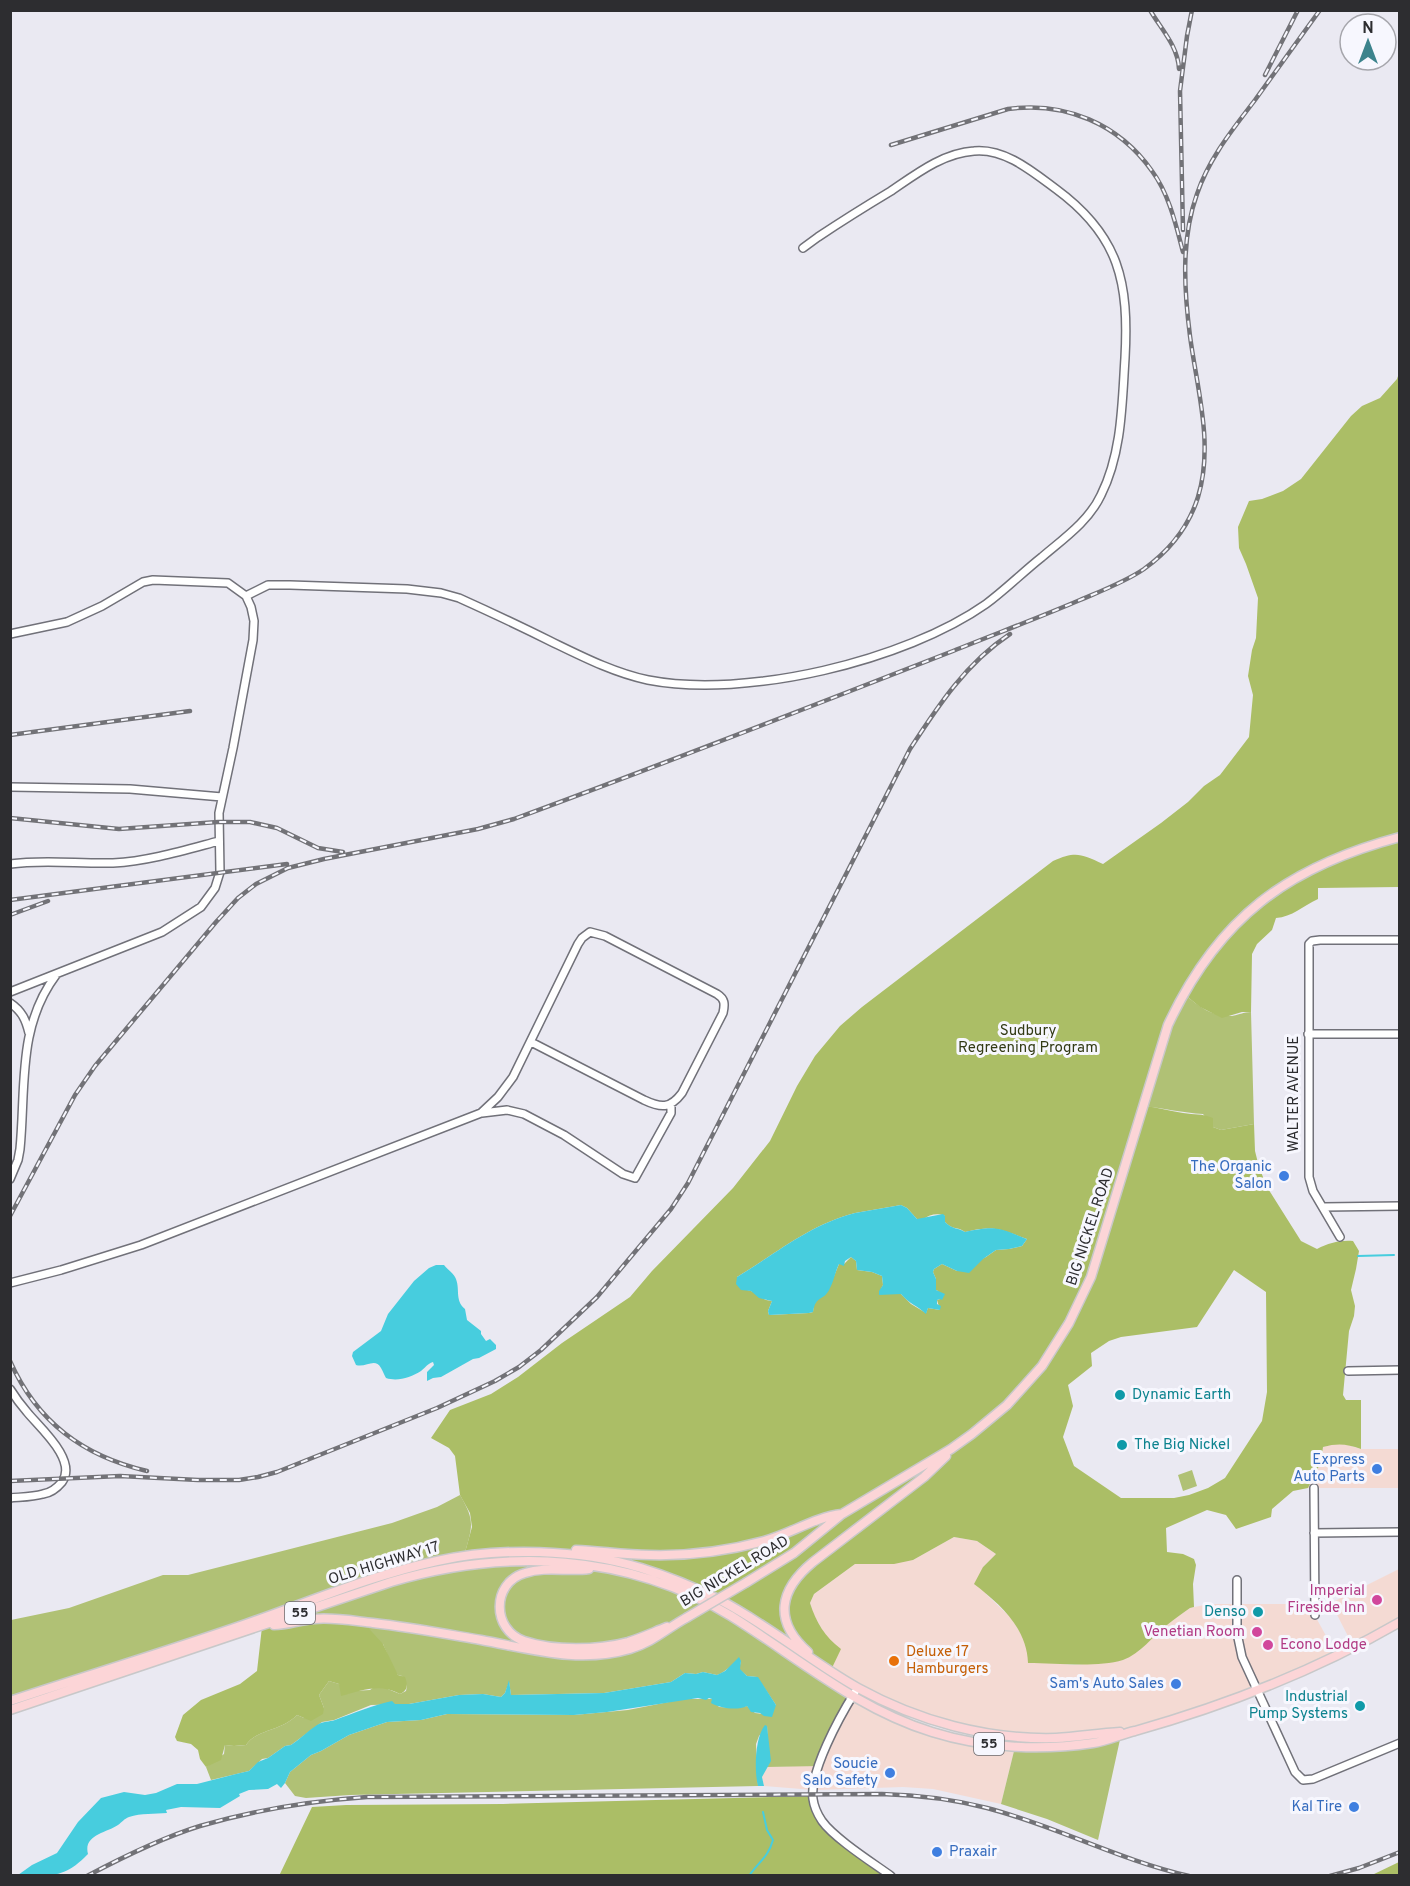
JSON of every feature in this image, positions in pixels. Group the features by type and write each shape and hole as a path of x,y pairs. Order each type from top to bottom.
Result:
{"main road":[{"name":"BIG NICKEL ROAD","path":"676,1624 794,1553 842,1514 951,1449 986,1424 1019,1393 1051,1352 1077,1309 1091,1277 1168,1025 1179,1002 1207,957 1232,926 1263,898 1289,880 1337,857 1400,837"},
{"path":"816,1661 797,1641 786,1623 784,1614 786,1593 803,1571 924,1477 951,1449"},
{"path":"561,1554 574,1550 647,1555 723,1550 763,1541 794,1531 827,1516 842,1514"},
{"name":"OLD HIGHWAY 17","path":"10,1701 413,1567 464,1556 520,1552 602,1558 642,1568 691,1587 731,1606 858,1688"},
{"name":"OLD HIGHWAY 17","path":"10,1710 391,1582 443,1569 483,1562 514,1560 550,1561 615,1570 699,1599 730,1616 852,1696"},
{"path":"598,1567 580,1570 540,1570 517,1576 507,1585 499,1602 504,1626 515,1637 531,1643 577,1648 628,1642 676,1624"},
{"path":"264,1626 285,1625 314,1619 348,1620 482,1640 541,1653 573,1656 630,1649 655,1639 676,1624"},
{"name":"55","path":"852,1696 879,1711 932,1732 961,1739 999,1745 1051,1746 1105,1741 1197,1713 1257,1690 1318,1664 1400,1622"},
{"name":"55","path":"858,1688 926,1718 973,1731 1020,1737 1054,1738 1133,1731"}],"street":[{"path":"246,596 268,585 374,586 441,594 459,598 587,659 630,676 693,684 777,679 863,659 904,646 936,632 985,604 1075,529 1090,513 1109,475 1120,427 1126,338 1122,281 1102,233 1087,214 1071,200 1028,169 1007,158 982,151 960,153 935,162 803,248"},
{"path":"10,634 67,622 102,606 143,582 153,580 228,583 246,596 254,621 253,640 218,822 219,876 215,888 201,908 162,932 10,992"},
{"path":"10,786 130,789 222,797"},
{"path":"10,864 114,863 149,858 219,841"},
{"path":"481,1113 505,1088 531,1042 538,1022 582,938 590,932 605,936 723,998 723,1013 682,1093 671,1104 665,1106 655,1105 531,1042"},
{"name":"WALTER AVENUE","path":"1340,1237 1313,1191 1309,1177 1309,944 1320,940 1400,940"},
{"path":"10,1179 20,1149 25,1058 29,1033 45,989 56,975"},
{"path":"10,1003 25,1017 29,1033"},
{"path":"1308,1034 1400,1034"},
{"path":"10,1283 141,1245 481,1113 507,1110 524,1114 564,1135 623,1174 635,1178 671,1113 671,1104"},
{"path":"1324,1207 1400,1206"},
{"path":"1348,1371 1400,1370"},
{"path":"10,1389 54,1442 61,1453 65,1474 57,1487 44,1494 10,1498"},
{"path":"1314,1488 1315,1615"},
{"path":"1314,1533 1400,1532"},
{"path":"1237,1580 1237,1633 1242,1657 1295,1772 1303,1780 1313,1779 1400,1743"},
{"path":"858,1688 825,1750 815,1778 813,1798 818,1815 827,1828 891,1875"}],"shaded area":[{"path":"1345,1444 1361,1449 1399,1449 1399,1488 1308,1488 1321,1462 1323,1447"},
{"path":"954,1537 977,1541 996,1554 983,1567 986,1594 1011,1618 1024,1638 1028,1655 1053,1663 1074,1665 1123,1660 1140,1650 1166,1625 1190,1608 1209,1604 1313,1604 1314,1614 1336,1654 1290,1676 1140,1729 1087,1735 1003,1735 909,1711 831,1670 840,1649 826,1637 813,1613 810,1603 814,1594 855,1564 913,1560"},
{"path":"1399,1569 1399,1621 1353,1646 1331,1603"},
{"path":"852,1697 918,1728 1015,1747 1001,1804 933,1789 903,1787 814,1790 764,1786 762,1777 766,1767 820,1765"}],"green space":[{"name":"Sudbury Regreening Program","path":"1399,373 1399,887 1318,888 1318,899 1292,913 1276,918 1272,930 1257,944 1252,954 1251,1012 1242,1012 1222,1018 1200,1007 1184,994 1179,1002 1144,1106 1209,1116 1213,1118 1213,1127 1221,1130 1254,1124 1255,1151 1267,1187 1301,1241 1317,1249 1334,1242 1353,1241 1359,1251 1351,1290 1355,1306 1349,1331 1343,1395 1346,1400 1361,1400 1361,1449 1342,1445 1323,1447 1321,1462 1308,1488 1293,1491 1272,1509 1271,1517 1236,1529 1226,1515 1207,1510 1166,1528 1167,1552 1183,1554 1194,1559 1196,1565 1193,1584 1194,1607 1172,1621 1129,1657 1101,1664 1028,1663 1023,1639 1017,1628 1002,1609 974,1584 983,1567 996,1554 977,1541 954,1537 913,1560 894,1564 855,1564 814,1594 810,1603 815,1617 826,1634 841,1649 831,1670 691,1586 582,1555 464,1556 472,1527 470,1513 460,1495 455,1456 449,1448 431,1438 450,1410 491,1394 630,1297 652,1271 733,1188 770,1141 797,1086 815,1056 840,1026 862,1007 1053,861 1078,855 1103,864 1161,823 1220,775 1249,737 1253,695 1248,676 1256,638 1258,598 1239,548 1238,527 1249,501 1283,491 1301,479 1351,416 1362,406 1380,398 1397,379","holes":["901,1205 917,1219 924,1219 934,1214 945,1216 945,1222 948,1225 965,1232 997,1229 1027,1239 1022,1246 996,1250 957,1271 942,1264 934,1269 940,1310 928,1308 926,1313 911,1304 901,1294 881,1289 882,1276 857,1270 856,1261 851,1257 844,1264 839,1264 832,1281 814,1302 813,1312 769,1315 768,1311 772,1301 741,1288 737,1277 823,1224 855,1213","1234,1270 1266,1292 1267,1392 1262,1421 1225,1478 1208,1488 1174,1498 1121,1498 1074,1466 1063,1437 1073,1406 1068,1385 1092,1366 1091,1353 1109,1341 1121,1337 1197,1327"]},
{"path":"1184,994 1200,1007 1217,1014 1232,1016 1251,1012 1254,1124 1221,1130 1213,1127 1203,1114 1143,1106 1163,1041"},
{"path":"1192,1470 1197,1486 1183,1491 1178,1475"},
{"path":"460,1495 471,1525 464,1556 439,1560 11,1701 11,1620 69,1608 163,1575 188,1575 392,1523 437,1507"},
{"path":"483,1563 615,1570 699,1600 852,1697 820,1766 766,1767 769,1764 767,1726 756,1744 758,1786 350,1795 306,1798 295,1796 285,1783 290,1772 311,1755 349,1735 387,1722 421,1720 447,1714 574,1715 628,1710 684,1699 712,1699 719,1707 747,1706 755,1713 763,1714 776,1705 757,1677 747,1676 739,1669 741,1661 717,1675 703,1672 685,1673 671,1682 604,1693 511,1695 509,1682 501,1697 483,1694 459,1695 409,1704 371,1705 334,1720 322,1722 291,1745 262,1759 249,1771 211,1780 206,1767 224,1754 225,1745 246,1745 256,1736 284,1724 297,1715 304,1718 324,1708 319,1695 329,1681 339,1684 347,1694 353,1691 370,1690 374,1687 383,1687 400,1694 406,1691 407,1686 402,1676 394,1670 383,1644 267,1625 391,1583"},
{"path":"300,1620 362,1621 383,1644 398,1675 405,1677 406,1689 400,1694 378,1688 341,1696 339,1684 329,1681 319,1695 324,1708 323,1714 311,1721 297,1715 284,1724 256,1736 246,1745 225,1745 221,1760 206,1767 200,1759 198,1750 191,1744 177,1741 175,1737 183,1715 201,1700 240,1684 257,1671 262,1627"},
{"path":"1121,1735 1098,1840 1047,1819 1001,1804 1015,1747 1037,1747"},
{"path":"814,1796 828,1827 892,1876 279,1876 312,1807"},
{"path":"1399,1862 1399,1875 1372,1875"}],"water":[{"path":"901,1205 917,1219 943,1214 948,1225 965,1232 997,1229 1027,1239 1022,1246 996,1250 969,1273 957,1271 942,1264 934,1269 936,1290 945,1294 942,1300 937,1300 937,1304 941,1306 940,1310 928,1308 926,1314 901,1294 879,1295 883,1285 882,1276 857,1270 856,1261 851,1257 845,1261 844,1266 839,1264 828,1292 818,1300 813,1312 809,1313 769,1315 768,1311 772,1301 759,1298 751,1291 741,1290 736,1284 737,1277 823,1224 855,1213"},
{"path":"436,1265 444,1265 454,1276 467,1320 481,1331 486,1341 490,1339 496,1345 496,1349 441,1377 427,1381 427,1372 434,1365 433,1362 413,1375 395,1379 386,1378 376,1363 356,1365 352,1356 353,1352 381,1331 388,1314 414,1281"},
{"path":"739,1657 740,1669 747,1676 758,1677 776,1705 772,1717 751,1712 747,1706 734,1709 711,1703 712,1699 709,1698 706,1700 698,1698 574,1715 447,1714 421,1720 387,1722 349,1735 311,1755 290,1772 281,1788 277,1784 268,1789 249,1790 239,1794 240,1796 220,1808 181,1807 166,1810 167,1813 129,1817 92,1839 87,1848 88,1854 64,1872 48,1875 18,1875 32,1865 57,1853 78,1822 101,1798 124,1792 145,1795 156,1793 177,1784 197,1784 249,1771 258,1762 285,1746 291,1745 319,1724 378,1705 392,1701 395,1704 409,1704 459,1695 483,1694 501,1697 505,1693 509,1680 511,1695 604,1693 671,1682 685,1673 703,1672 717,1675 725,1671"},
{"path":"765,1725 767,1726 771,1761 762,1777 764,1786 758,1786 756,1754 759,1737"}],"waterway":[{"path":"1358,1256 1394,1255"},
{"path":"749,1876 766,1856 773,1840 767,1830 763,1812"}],"railway":[{"path":"1150,10 1176,53 1179,69"},
{"path":"1183,230 1180,91 1192,10"},
{"path":"1265,75 1298,10"},
{"path":"10,1216 75,1095 95,1066 216,922 238,898 256,884 288,868 478,829 514,819 1048,613 1129,578 1162,554 1184,528 1194,508 1203,477 1203,416 1190,336 1185,282 1186,246 1192,211 1202,181 1222,144 1320,10"},
{"path":"891,145 1008,109 1029,107 1050,109 1089,119 1124,140 1152,171 1167,200 1183,252"},
{"path":"10,1481 120,1476 198,1480 239,1480 258,1477 277,1472 437,1408 495,1381 519,1367 541,1350 597,1297 671,1209 688,1183 910,749 942,701 966,672 1010,634"},
{"path":"10,735 190,711"},
{"path":"10,818 119,829 250,822 277,828 318,848 343,852"},
{"path":"10,900 287,864"},
{"path":"10,915 48,901"},
{"path":"10,1361 34,1402 48,1419 65,1433 102,1456 147,1471"},
{"path":"87,1876 142,1848 200,1826 262,1811 346,1799 367,1797 882,1794 935,1798 987,1808 1013,1815 1138,1861 1189,1876"},
{"path":"1330,1876 1359,1868 1400,1852"}],"place":[{"name":"The Organic Salon","path":"1284,1176"},
{"name":"Dynamic Earth","path":"1120,1395"},
{"name":"The Big Nickel","path":"1122,1445"},
{"name":"Express Auto Parts","path":"1377,1469"},
{"name":"Imperial Fireside Inn","path":"1377,1600"},
{"name":"Denso","path":"1258,1612"},
{"name":"Venetian Room","path":"1257,1632"},
{"name":"Econo Lodge","path":"1268,1645"},
{"name":"Deluxe 17 Hamburgers","path":"894,1661"},
{"name":"Sam's Auto Sales","path":"1176,1684"},
{"name":"Industrial Pump Systems","path":"1360,1706"},
{"name":"Soucie Salo Safety","path":"890,1773"},
{"name":"Kal Tire","path":"1354,1807"},
{"name":"Praxair","path":"937,1852"}]}
